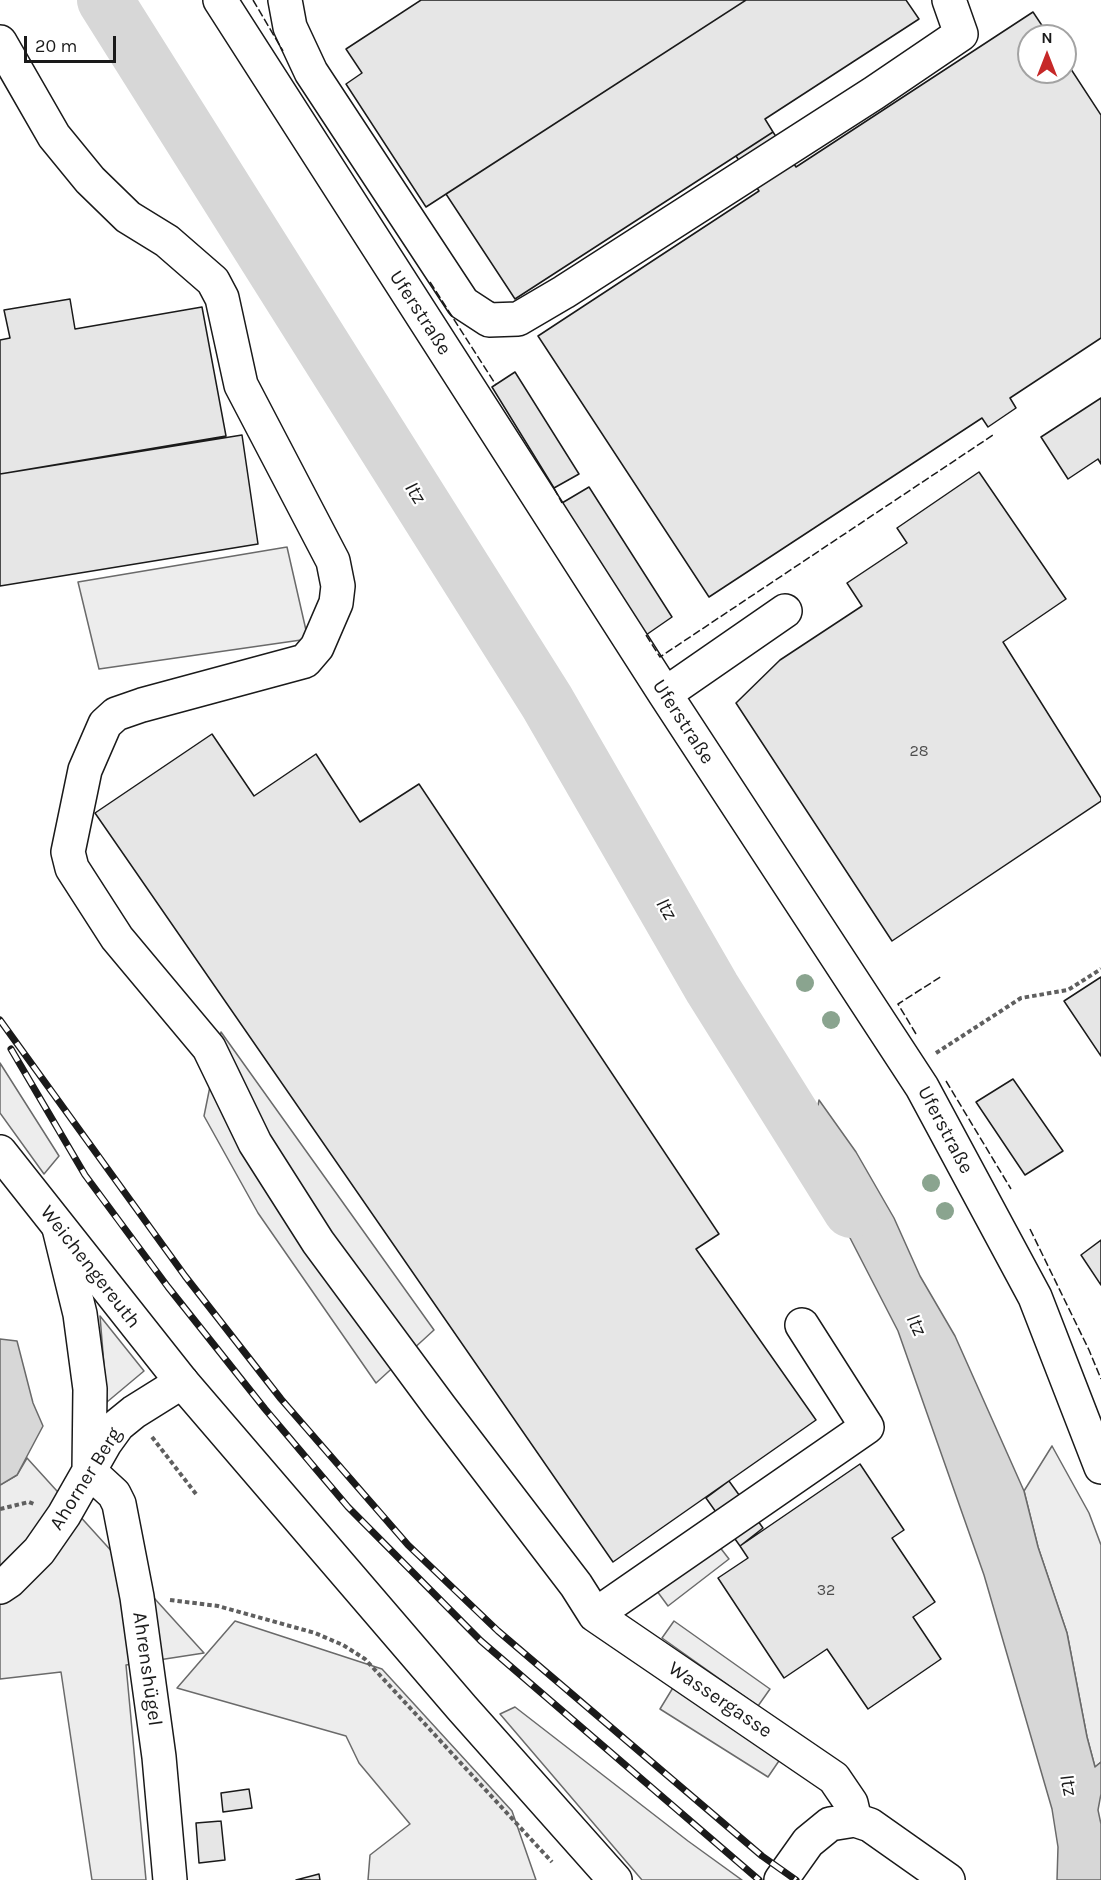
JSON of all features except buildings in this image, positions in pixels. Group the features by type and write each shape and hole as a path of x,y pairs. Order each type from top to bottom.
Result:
{"street":[{"name":"Uferstraße","path":"220,0 664,694 922,1086 1035,1297 1101,1467"},
{"path":"285,0 290,27 311,72 464,303 489,320 518,319 564,292 874,93 961,34 949,0"},
{"name":"Wassergasse","path":"0,42 54,136 90,180 128,217 167,241 213,281 222,297 241,385 333,561 338,586 336,603 317,647 305,661 142,705 116,714 105,724 85,770 68,852 72,868 117,938 209,1048 255,1143 318,1242 596,1615 834,1778 851,1803 855,1820"},
{"path":"664,694 785,610"},
{"name":"Weichengereuth","path":"0,1152 182,1382 462,1708 615,1880"},
{"path":"59,1228 80,1314 90,1389 89,1471"},
{"path":"596,1615 867,1427 802,1326"},
{"name":"Ahorner Berg","path":"0,1587 39,1551 64,1515 112,1432 134,1412 182,1382"},
{"name":"Ahrenshügel","path":"89,1471 114,1494 119,1504 137,1597 159,1756 170,1880"},
{"path":"781,1880 808,1842 830,1824 855,1820 870,1825 948,1880"}],"path":[{"path":"912,1070 1021,998 1068,990 1101,969"},
{"path":"134,1412 196,1494"},
{"path":"137,1597 218,1606 315,1634 343,1645 365,1659 554,1863"}],"shaded area":[{"path":"287,547 308,639 99,669 78,582"},
{"path":"221,1032 434,1330 376,1383 258,1213 204,1116"},
{"path":"0,1063 59,1156 44,1174 0,1113"},
{"path":"100,1316 144,1371 107,1402"},
{"path":"1052,1446 1089,1513 1101,1545 1101,1762 1095,1767 1067,1633 1038,1547 1024,1491"},
{"path":"27,1458 204,1653 126,1665 146,1880 92,1880 61,1672 0,1679 0,1485 17,1475"},
{"path":"715,1541 729,1559 668,1606 654,1587"},
{"path":"235,1621 382,1669 512,1811 536,1880 368,1880 370,1855 410,1824 359,1763 346,1736 177,1688"},
{"path":"674,1621 770,1689 758,1706 662,1638"},
{"path":"674,1686 783,1755 768,1777 660,1709"},
{"path":"515,1707 742,1880 642,1880 500,1714"}],"water":[{"path":"819,1100 856,1152 894,1218 920,1276 955,1336 1024,1491 1038,1547 1067,1633 1095,1767 1101,1762 1101,1794 1098,1810 1101,1824 1101,1880 1057,1880 1058,1847 1052,1809 984,1575 898,1331 832,1203 806,1174"},
{"path":"0,1339 17,1341 33,1403 43,1426 17,1475 0,1485"}],"waterway":[{"name":"Itz","path":"105,0 547,702 712,988 851,1210"}],"railway":[{"path":"0,1020 185,1276 281,1399 408,1545 498,1631 762,1856 796,1880"},
{"path":"11,1049 85,1175 168,1287 265,1409 348,1507 481,1641 759,1880"}],"fence":[{"path":"253,0 283,51"},
{"path":"430,282 496,385"},
{"path":"646,635 660,657 993,435"},
{"path":"554,488 562,503"},
{"path":"916,1034 898,1004 942,976"},
{"path":"946,1081 1011,1189"},
{"path":"1030,1229 1101,1379"}]}
